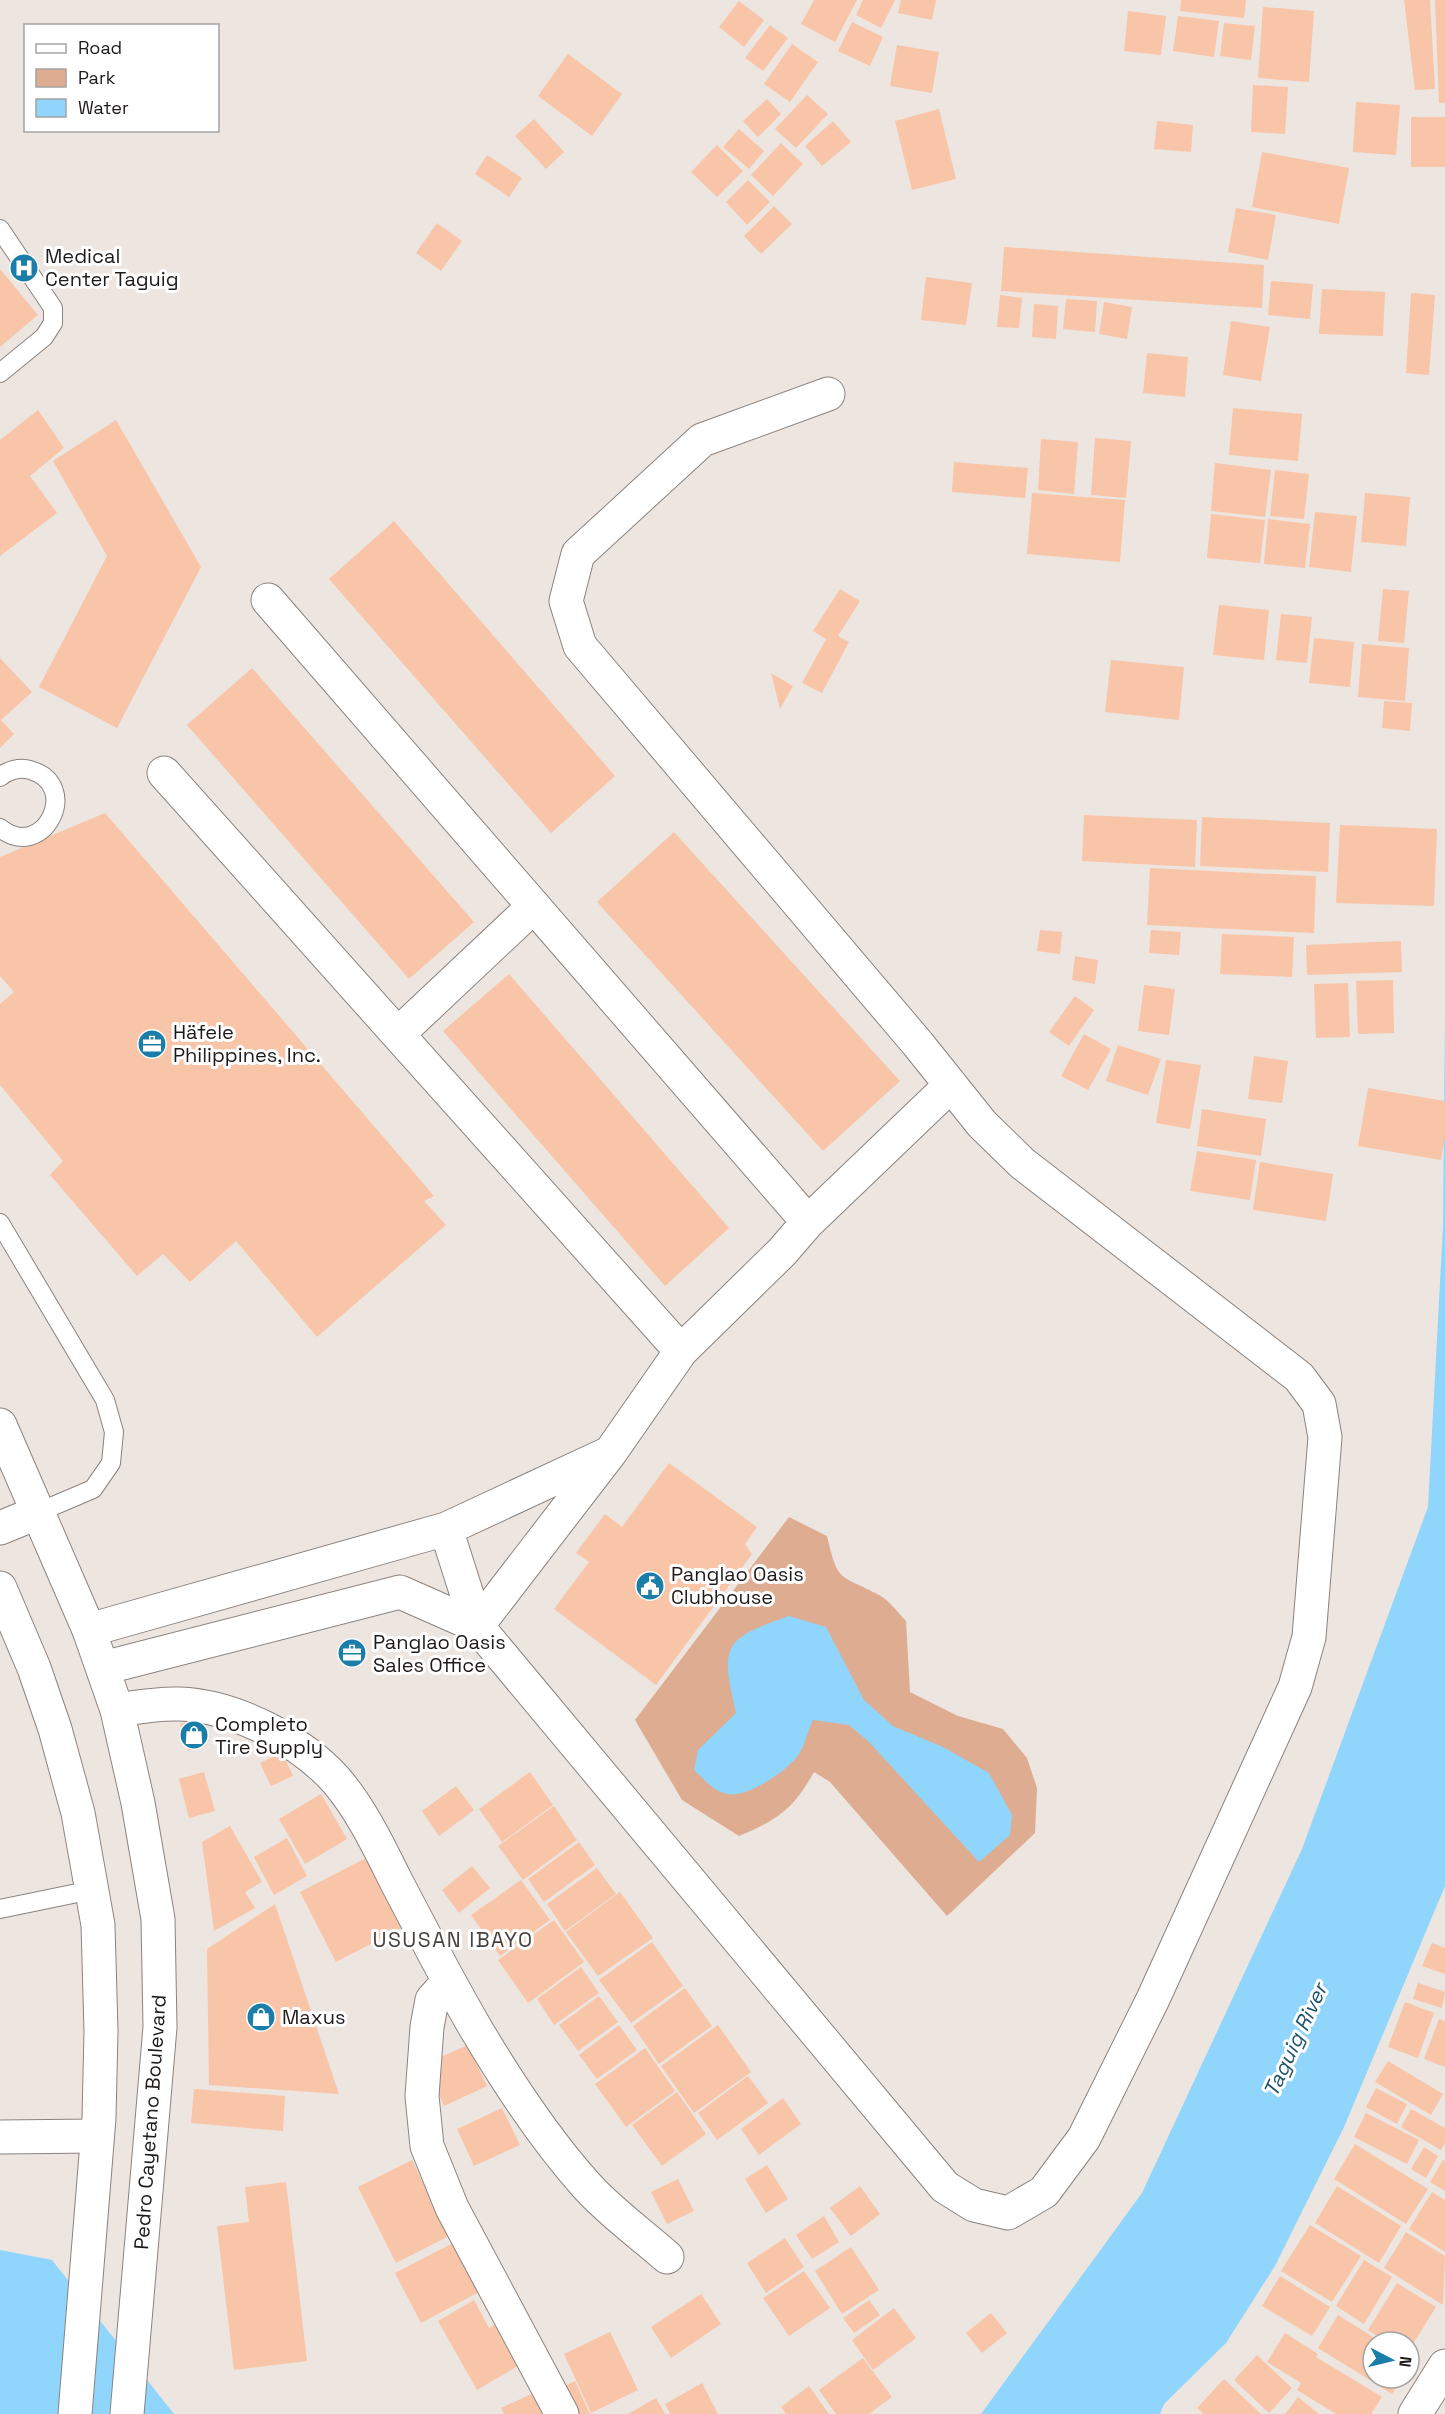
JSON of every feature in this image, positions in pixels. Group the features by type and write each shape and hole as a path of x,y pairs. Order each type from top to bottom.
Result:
{"street":[{"path":"446,1529 477,1626 945,2187 974,2205 1008,2212 1044,2192 1084,2138 1153,1999 1295,1687 1309,1637 1325,1437 1319,1404 1299,1377 1022,1163 982,1124 580,646 566,601 578,554 702,440 828,394"},
{"path":"268,600 808,1222"},
{"path":"164,773 681,1351"},
{"path":"398,1034 534,906"},
{"path":"477,1626 610,1454 681,1351 782,1252 808,1222 951,1085"},
{"name":"Pedro Cayetano Boulevard","path":"0,1425 89,1630 117,1710 138,1803 158,1919 160,2027 127,2414"},
{"path":"89,1630 446,1529 610,1454"},
{"path":"0,1528 39,1512"},
{"path":"0,1588 34,1668 55,1730 78,1814 98,1925 101,2031 96,2136 75,2414"},
{"path":"229,1591 237,1634"},
{"path":"103,1668 400,1592 477,1626"},
{"path":"117,1710 154,1704 183,1704 219,1712 274,1731 304,1752 336,1780 373,1837 450,1981 521,2100 586,2185 614,2213 667,2257"},
{"path":"450,1981 432,2000 427,2027 422,2064 422,2096 427,2146 452,2208 562,2414"},
{"path":"0,2137 96,2136"},
{"path":"1415,2414 1445,2366"}],"lane":[{"path":"0,229 53,308 53,323 44,337 0,373"},
{"path":"0,777 14,769 26,768 37,771 47,779 56,798 52,819 36,834 15,836 0,828"},
{"path":"0,1223 105,1400 114,1432 111,1463 93,1489 39,1512"},
{"path":"0,1909 92,1890"}],"green space":[{"path":"789,1517 827,1536 834,1563 843,1576 883,1597 906,1621 910,1692 958,1716 1003,1729 1027,1758 1037,1788 1035,1833 947,1916 830,1782 814,1772 799,1796 783,1812 764,1825 739,1836 682,1800 635,1720"}],"water":[{"name":"Taguig River","path":"1445,1013 1445,1886 1344,2127 1275,2266 1226,2343 1164,2404 1160,2414 981,2414 1142,2193 1302,1849 1428,1507 1443,1227"},
{"path":"789,1616 826,1627 864,1700 893,1726 943,1747 989,1773 1012,1815 1010,1835 979,1862 869,1742 849,1725 813,1720 801,1750 794,1760 777,1775 746,1792 728,1794 709,1785 694,1770 698,1750 736,1713 728,1672 728,1658 732,1647 751,1631"},
{"path":"0,2250 52,2260 174,2414 0,2414"}],"building":[{"path":"814,0 857,0 835,42 801,24"},
{"path":"863,0 895,0 881,28 856,15"},
{"path":"901,0 936,0 932,20 898,13"},
{"path":"1181,0 1246,0 1244,18 1180,11"},
{"path":"1404,0 1430,0 1435,89 1415,90"},
{"path":"1435,0 1445,0 1445,103 1439,103"},
{"path":"739,1 764,20 744,47 719,27"},
{"path":"1263,7 1314,11 1309,82 1258,78"},
{"path":"1128,11 1166,16 1161,55 1124,51"},
{"path":"1178,16 1219,21 1214,57 1173,51"},
{"path":"852,22 883,37 870,66 838,51"},
{"path":"1224,23 1255,26 1251,60 1220,56"},
{"path":"770,25 788,38 763,71 745,58"},
{"path":"792,44 818,62 790,102 764,84"},
{"path":"897,45 939,52 932,93 890,86"},
{"path":"568,54 622,94 592,136 538,96"},
{"path":"1253,85 1288,87 1285,134 1251,132"},
{"path":"807,95 828,114 796,148 775,129"},
{"path":"767,99 781,114 758,137 743,121"},
{"path":"1356,102 1400,105 1396,155 1353,152"},
{"path":"939,109 956,179 912,190 895,121"},
{"path":"1411,117 1445,117 1445,167 1411,167"},
{"path":"534,119 564,152 546,169 515,136"},
{"path":"833,121 851,142 822,166 805,146"},
{"path":"1157,121 1193,125 1191,152 1154,149"},
{"path":"739,129 764,151 749,169 723,147"},
{"path":"781,143 803,164 773,196 751,175"},
{"path":"717,145 743,171 717,197 691,172"},
{"path":"1262,152 1349,168 1339,224 1252,207"},
{"path":"487,155 522,178 509,197 475,174"},
{"path":"748,180 770,202 747,225 726,202"},
{"path":"774,206 792,224 761,254 744,236"},
{"path":"1236,208 1276,215 1268,260 1228,252"},
{"path":"437,223 462,241 441,271 416,253"},
{"path":"1004,247 1264,265 1262,308 1001,291"},
{"path":"0,269 38,315 0,347"},
{"path":"926,277 972,283 966,325 921,320"},
{"path":"1271,281 1313,284 1310,319 1268,315"},
{"path":"1322,289 1385,292 1383,336 1319,334"},
{"path":"1411,293 1435,295 1429,375 1406,373"},
{"path":"1000,295 1022,298 1019,328 997,327"},
{"path":"1066,299 1097,301 1095,332 1063,329"},
{"path":"1104,302 1132,307 1127,339 1099,334"},
{"path":"1034,304 1058,306 1056,339 1032,337"},
{"path":"1231,321 1270,327 1261,381 1223,375"},
{"path":"1147,353 1188,357 1185,397 1143,393"},
{"path":"1233,408 1302,414 1298,461 1229,455"},
{"path":"38,410 64,448 30,476 57,513 0,556 0,440"},
{"path":"116,420 201,567 117,728 39,687 107,556 53,461"},
{"path":"1095,438 1131,441 1126,498 1091,495"},
{"path":"1041,439 1078,442 1074,494 1038,490"},
{"path":"954,462 1028,468 1025,498 952,492"},
{"path":"1215,463 1271,470 1265,517 1211,511"},
{"path":"1275,470 1309,474 1304,519 1270,516"},
{"path":"1032,493 1125,500 1120,562 1027,554"},
{"path":"1365,493 1410,497 1406,546 1361,542"},
{"path":"1315,512 1357,516 1351,572 1309,567"},
{"path":"1211,514 1265,520 1260,563 1207,558"},
{"path":"1268,519 1310,524 1305,568 1264,564"},
{"path":"394,521 615,776 551,833 329,579"},
{"path":"840,589 860,601 838,636 849,642 822,693 802,683 826,639 813,631"},
{"path":"1383,589 1409,591 1404,643 1378,641"},
{"path":"1219,605 1269,610 1264,660 1213,655"},
{"path":"1281,614 1312,617 1307,663 1276,660"},
{"path":"1314,638 1354,642 1350,687 1309,683"},
{"path":"1362,644 1409,648 1405,701 1358,697"},
{"path":"0,658 32,692 1,720 14,734 0,748"},
{"path":"1111,660 1184,667 1179,720 1105,712"},
{"path":"252,668 474,922 409,979 187,725"},
{"path":"771,673 793,686 780,709"},
{"path":"1384,701 1412,703 1410,731 1382,728"},
{"name":"Häfele Philippines, Inc.","path":"105,813 434,1196 424,1201 446,1225 317,1337 236,1241 190,1282 163,1254 137,1276 50,1175 63,1161 0,1085 0,1004 14,992 0,976 0,857"},
{"path":"1084,815 1197,820 1195,867 1082,861"},
{"path":"1202,817 1330,823 1328,872 1200,866"},
{"path":"1340,825 1437,829 1434,906 1336,903"},
{"path":"674,832 900,1081 823,1151 597,902"},
{"path":"1150,868 1316,876 1314,933 1147,925"},
{"path":"1040,930 1062,932 1060,954 1037,951"},
{"path":"1151,930 1181,932 1179,955 1149,953"},
{"path":"1222,934 1294,937 1292,977 1220,974"},
{"path":"1401,941 1402,972 1307,975 1306,945"},
{"path":"1075,956 1098,960 1095,984 1072,980"},
{"path":"509,974 729,1228 665,1286 443,1031"},
{"path":"1393,980 1394,1033 1358,1034 1356,981"},
{"path":"1348,983 1350,1037 1316,1038 1314,984"},
{"path":"1144,985 1175,989 1169,1035 1138,1031"},
{"path":"1075,996 1094,1010 1069,1046 1049,1032"},
{"path":"1084,1034 1111,1049 1088,1090 1061,1076"},
{"path":"1118,1045 1161,1059 1148,1095 1106,1081"},
{"path":"1254,1056 1288,1061 1282,1103 1248,1099"},
{"path":"1166,1060 1201,1065 1190,1129 1156,1123"},
{"path":"1368,1088 1445,1101 1445,1138 1441,1160 1358,1146"},
{"path":"1202,1109 1266,1119 1261,1156 1197,1146"},
{"path":"1197,1151 1256,1160 1250,1200 1190,1191"},
{"path":"1260,1162 1333,1174 1326,1221 1253,1210"},
{"name":"Panglao Oasis Clubhouse","path":"669,1463 757,1527 745,1544 752,1554 656,1685 554,1609 589,1562 576,1553 605,1514 622,1527"},
{"path":"198,1719 206,1746 188,1751 180,1724"},
{"path":"282,1752 293,1776 271,1786 260,1763"},
{"path":"204,1772 215,1811 189,1818 179,1779"},
{"path":"530,1772 553,1805 502,1842 479,1809"},
{"path":"456,1786 474,1810 439,1836 422,1811"},
{"path":"321,1794 347,1839 305,1864 279,1819"},
{"path":"554,1806 577,1840 523,1880 498,1846"},
{"path":"230,1826 262,1882 245,1892 255,1908 214,1931 202,1842"},
{"path":"287,1838 307,1876 274,1895 254,1857"},
{"path":"579,1842 595,1865 544,1902 528,1879"},
{"path":"372,1855 409,1924 336,1962 300,1892"},
{"path":"472,1866 490,1888 459,1913 442,1890"},
{"path":"597,1868 616,1894 565,1931 547,1904"},
{"path":"521,1880 550,1920 500,1956 471,1915"},
{"path":"620,1892 653,1938 598,1976 566,1932"},
{"name":"Maxus","path":"275,1904 339,2094 209,2085 207,1949"},
{"path":"554,1920 584,1962 528,2003 498,1960"},
{"path":"652,1942 683,1986 631,2023 599,1980"},
{"path":"1432,1943 1445,1948 1445,1974 1422,1966"},
{"path":"581,1967 599,1993 554,2025 537,1999"},
{"path":"1418,1983 1445,1992 1442,2008 1413,1999"},
{"path":"685,1988 712,2026 659,2064 633,2026"},
{"path":"599,1996 618,2022 578,2051 559,2025"},
{"path":"1405,2002 1434,2013 1418,2058 1388,2047"},
{"path":"1439,2019 1445,2021 1445,2067 1424,2059"},
{"path":"619,2025 637,2050 597,2079 579,2055"},
{"path":"718,2025 751,2072 694,2113 661,2066"},
{"path":"468,2045 487,2086 444,2106 425,2064"},
{"path":"645,2048 675,2091 626,2127 595,2084"},
{"path":"1388,2061 1443,2094 1431,2115 1375,2082"},
{"path":"748,2076 768,2103 717,2140 698,2113"},
{"path":"1376,2088 1407,2104 1397,2124 1366,2107"},
{"path":"194,2089 285,2096 283,2131 191,2123"},
{"path":"677,2092 706,2134 662,2166 632,2125"},
{"path":"783,2098 801,2124 759,2155 741,2129"},
{"path":"502,2108 520,2145 474,2166 457,2129"},
{"path":"1411,2109 1445,2128 1445,2143 1441,2150 1401,2127"},
{"path":"1366,2113 1419,2140 1407,2164 1354,2137"},
{"path":"1355,2144 1428,2189 1406,2224 1334,2179"},
{"path":"1424,2147 1438,2156 1426,2178 1411,2169"},
{"path":"412,2160 449,2236 396,2263 358,2187"},
{"path":"1443,2160 1445,2161 1445,2191 1430,2182"},
{"path":"767,2165 788,2199 766,2213 745,2179"},
{"path":"678,2179 694,2211 667,2224 651,2192"},
{"path":"286,2182 307,2361 234,2370 217,2226 249,2222 245,2187"},
{"path":"860,2186 880,2214 851,2236 830,2208"},
{"path":"1337,2186 1401,2226 1379,2263 1315,2223"},
{"path":"1432,2192 1445,2200 1445,2252 1409,2229"},
{"path":"824,2216 839,2242 812,2259 796,2235"},
{"path":"1310,2225 1361,2256 1332,2302 1281,2271"},
{"path":"1406,2232 1445,2256 1443,2305 1384,2268"},
{"path":"785,2238 804,2267 766,2293 747,2263"},
{"path":"453,2243 479,2292 421,2323 395,2273"},
{"path":"851,2247 879,2290 842,2314 815,2271"},
{"path":"1364,2260 1392,2277 1364,2324 1336,2306"},
{"path":"804,2271 830,2308 789,2336 763,2298"},
{"path":"1280,2276 1330,2307 1312,2336 1262,2306"},
{"path":"1397,2283 1436,2307 1421,2331 1368,2330"},
{"path":"701,2294 721,2324 671,2358 651,2327"},
{"path":"474,2300 489,2328 499,2322 523,2363 477,2390 438,2321"},
{"path":"869,2300 880,2315 854,2333 843,2318"},
{"path":"894,2308 916,2338 873,2370 852,2340"},
{"path":"991,2313 1007,2333 982,2353 966,2333"},
{"path":"1338,2315 1362,2330 1361,2375 1318,2348"},
{"path":"610,2332 638,2390 591,2413 564,2354"},
{"path":"1285,2333 1318,2354 1316,2357 1361,2384 1361,2390 1370,2390 1382,2397 1371,2414 1336,2414 1297,2390 1301,2383 1267,2362"},
{"path":"1257,2355 1292,2388 1269,2413 1234,2380"},
{"path":"863,2358 892,2397 869,2414 836,2414 819,2390"},
{"path":"1224,2379 1261,2414 1204,2414 1197,2408"},
{"path":"575,2381 590,2414 570,2414 558,2389"},
{"path":"702,2383 718,2414 670,2414 665,2404"},
{"path":"809,2386 829,2414 786,2414 781,2407"},
{"path":"538,2391 549,2414 504,2414 501,2408"},
{"path":"1298,2397 1319,2414 1285,2414"},
{"path":"656,2398 665,2414 628,2414"}],"place":[{"name":"Medical Center Taguig","path":"24,268"},
{"name":"Häfele Philippines, Inc.","path":"152,1044"},
{"name":"Panglao Oasis Clubhouse","path":"650,1586"},
{"name":"Panglao Oasis Sales Office","path":"352,1653"},
{"name":"Completo Tire Supply","path":"194,1735"},
{"name":"Maxus","path":"261,2017"}],"district":[{"name":"USUSAN IBAYO","path":"453,1939"}]}
